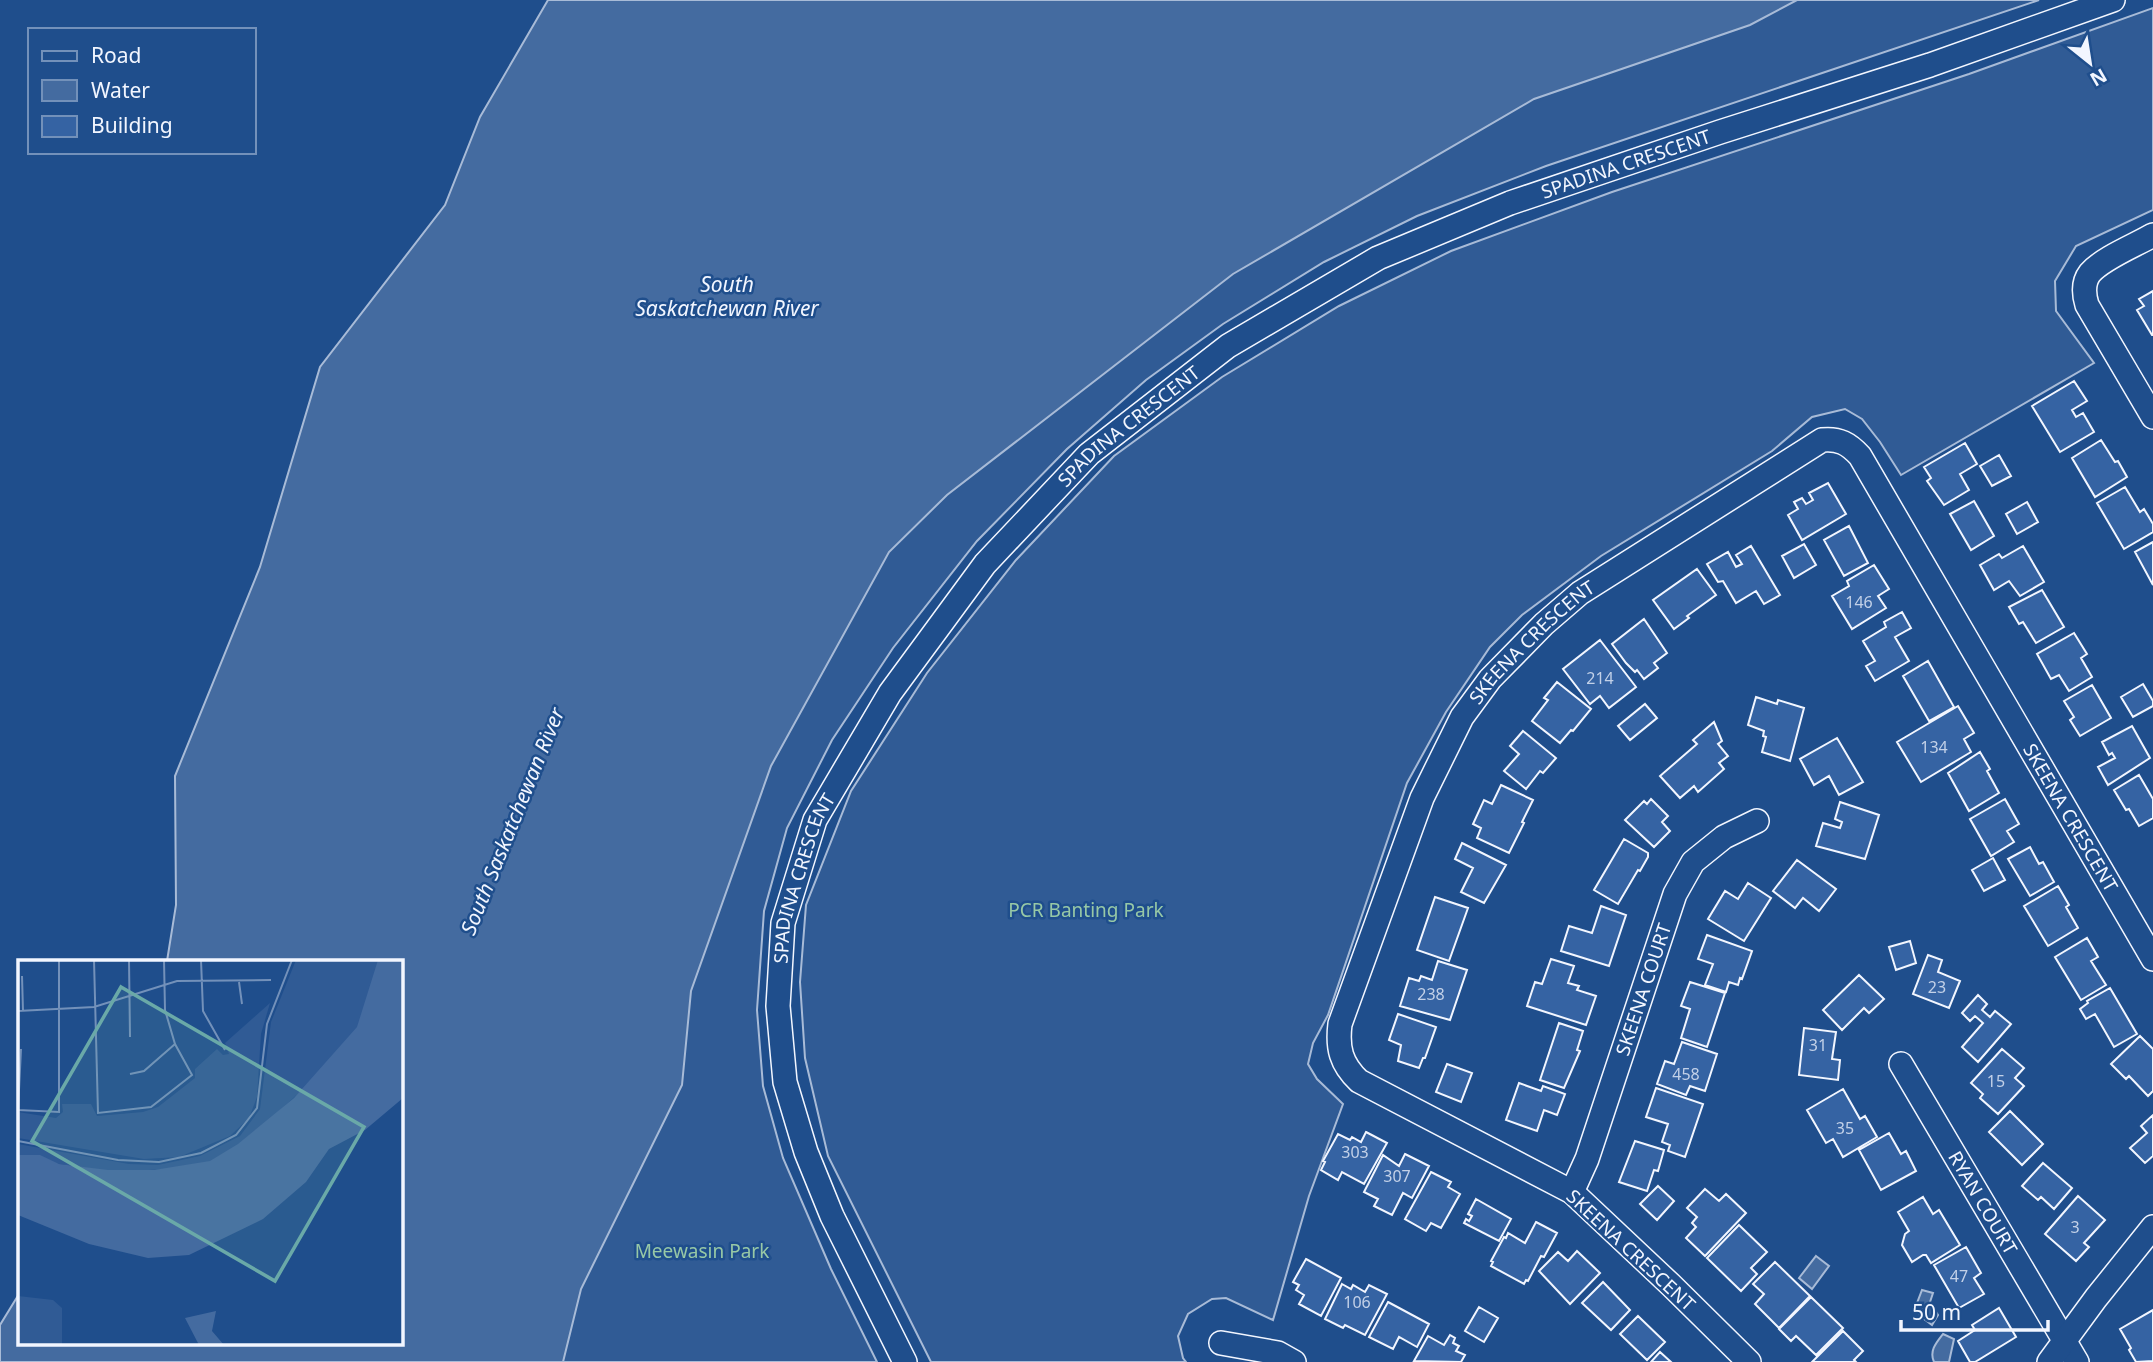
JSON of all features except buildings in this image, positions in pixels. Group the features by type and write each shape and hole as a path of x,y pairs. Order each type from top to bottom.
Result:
{"street":[{"name":"SPADINA CRESCENT","path":"905,1362 832,1216 806,1152 785,1082 778,1006 783,923 815,820 890,693 985,564 1100,445 1228,346 1378,258 1510,204 1720,132 1930,65 2113,0"},
{"path":"2153,235 2090,274 2084,296 2153,417"},
{"name":"SKEENA CRESCENT","path":"1749,1362 1572,1192 1359,1081 1342,1062 1338,1037 1340,1024 1422,798 1462,717 1490,680 1544,624 1580,593 1822,440 1845,442 1860,456 2153,958"},
{"name":"SKEENA COURT","path":"1572,1192 1587,1159 1675,894 1692,862 1724,837 1757,821"},
{"name":"RYAN COURT","path":"1901,1065 2077,1362"},
{"path":"2049,1362 2153,1227"},
{"path":"1221,1343 1278,1353 1294,1362"}],"shaded area":[{"name":"Meewasin Park","path":"1758,0 2039,0 1546,166 1417,216 1324,262 1223,324 1146,380 1067,449 977,541 893,648 832,740 787,828 764,911 757,1010 763,1086 783,1158 831,1269 877,1362 542,1362 734,811 883,527 1046,395 1476,111"},
{"name":"PCR Banting Park","path":"2153,8 2153,210 2076,246 2055,281 2056,311 2094,363 1901,475 1862,419 1845,409 1812,417 1772,451 1601,556 1522,615 1490,647 1446,712 1407,783 1328,1015 1313,1043 1308,1064 1317,1079 1343,1104 1309,1196 1273,1320 1226,1298 1212,1299 1188,1314 1178,1336 1186,1362 931,1362 828,1156 805,1058 800,982 806,905 851,791 927,673 1016,560 1114,456 1222,377 1339,306 1451,251 1612,192 1969,74"}],"water":[{"name":"South Saskatchewan River","path":"548,0 1797,0 1750,25 1534,99 1233,274 947,495 889,552 771,766 691,991 682,1085 581,1289 563,1362 0,1362 0,1325 18,1296 18,1344 402,1344 402,960 167,960 176,905 175,776 260,567 320,367 445,205 480,117"},
{"path":"1816,1256 1829,1266 1812,1289 1799,1278"},
{"path":"1922,1290 1933,1293 1930,1302 1938,1315 1932,1325 1920,1316 1917,1303"},
{"path":"1943,1334 1954,1339 1949,1362 1934,1362 1933,1351"}]}
